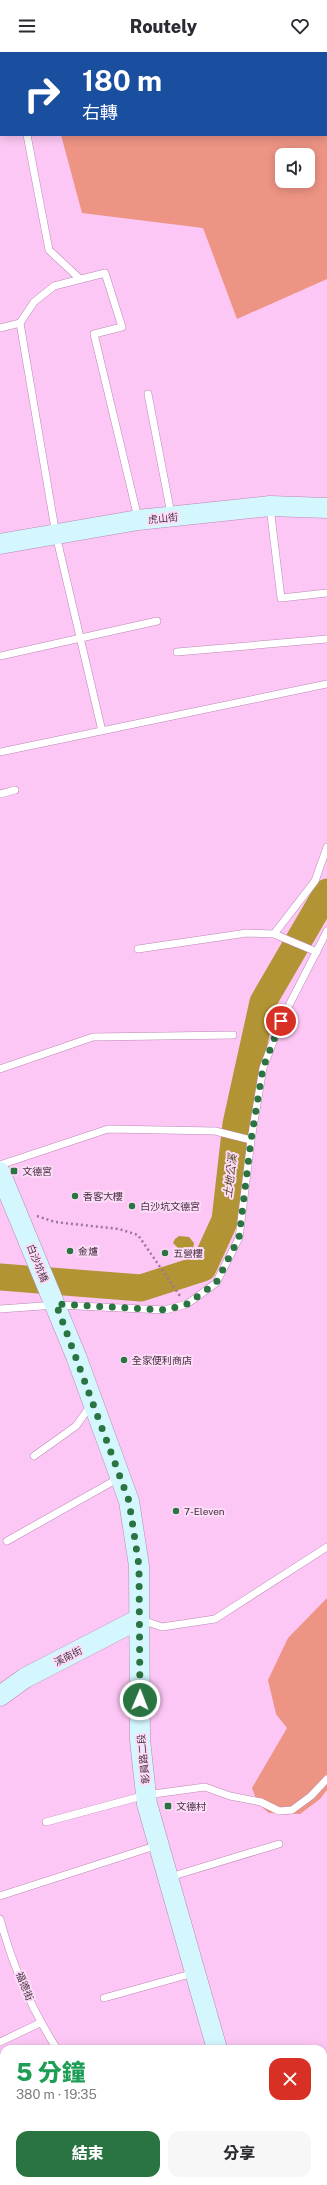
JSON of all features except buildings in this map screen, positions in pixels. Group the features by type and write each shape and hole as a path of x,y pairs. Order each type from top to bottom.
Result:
{"main road":[{"name":"虎山街","path":"0,544 138,520 270,506 327,508"},
{"name":"白沙坑橋","path":"3,1183 17,1211 53,1298"},
{"name":"彰員路二段","path":"53,1298 129,1501 139,1566 140,1740 146,1795 215,2045"},
{"name":"溪南街","path":"0,1696 25,1678 139,1619"}],"lane":[{"path":"27,136 49,250 80,279"},
{"path":"0,328 20,323 34,302 54,286 105,274 122,327 94,334 138,520"},
{"path":"20,323 56,535 102,731"},
{"path":"148,394 172,517"},
{"path":"270,506 281,598 327,593"},
{"path":"0,656 157,621"},
{"path":"177,652 327,639"},
{"path":"0,752 327,684"},
{"path":"0,794 15,790"},
{"path":"274,934 315,880 327,846"},
{"path":"0,1309 53,1298 166,1310 187,1304 216,1283 239,1238 251,1140 263,1068 281,1021 327,931"},
{"path":"138,949 247,932 274,934 317,952"},
{"path":"0,1069 93,1037 233,1035"},
{"path":"0,1165 108,1129 215,1131 251,1140"},
{"path":"34,1456 76,1426 93,1402"},
{"path":"8,1541 120,1477"},
{"path":"139,1619 162,1626 215,1619 327,1547"},
{"path":"46,1822 146,1795 205,1788 230,1796 261,1802 279,1811 292,1810 311,1796 327,1779"},
{"path":"168,1878 279,1844"},
{"path":"0,1896 159,1845"},
{"name":"福德街","path":"0,1919 2,1938 40,2023 54,2045"},
{"path":"104,1998 194,1973"},
{"path":"0,2042 40,2023"}],"path":[{"path":"17,1211 56,1222 119,1229 138,1235 162,1272 180,1296"}],"shaded area":[{"path":"61,136 327,136 327,279 237,319 203,228 82,213"},
{"path":"179,1236 189,1237 194,1243 193,1249 189,1253 180,1250 173,1243"},
{"path":"327,1598 327,1790 320,1799 300,1814 269,1813 258,1804 252,1788 287,1728 276,1714 268,1680 288,1638"}],"waterway":[{"name":"土地公溪","path":"0,1277 141,1288 203,1268 225,1220 236,1124 263,1002 327,892"}],"place":[{"name":"文德宮","path":"14,1171"},
{"name":"香客大樓","path":"75,1196"},
{"name":"白沙坑文德宮","path":"132,1206"},
{"name":"金爐","path":"70,1251"},
{"name":"五營樓","path":"165,1253"},
{"name":"全家便利商店","path":"124,1360"},
{"name":"7-Eleven","path":"176,1511"},
{"name":"文德村","path":"168,1806"}],"route":[{"path":"140,1700 139,1566 129,1501 56,1304 166,1310 187,1304 216,1283 239,1238 251,1140 263,1068 281,1021"}]}
